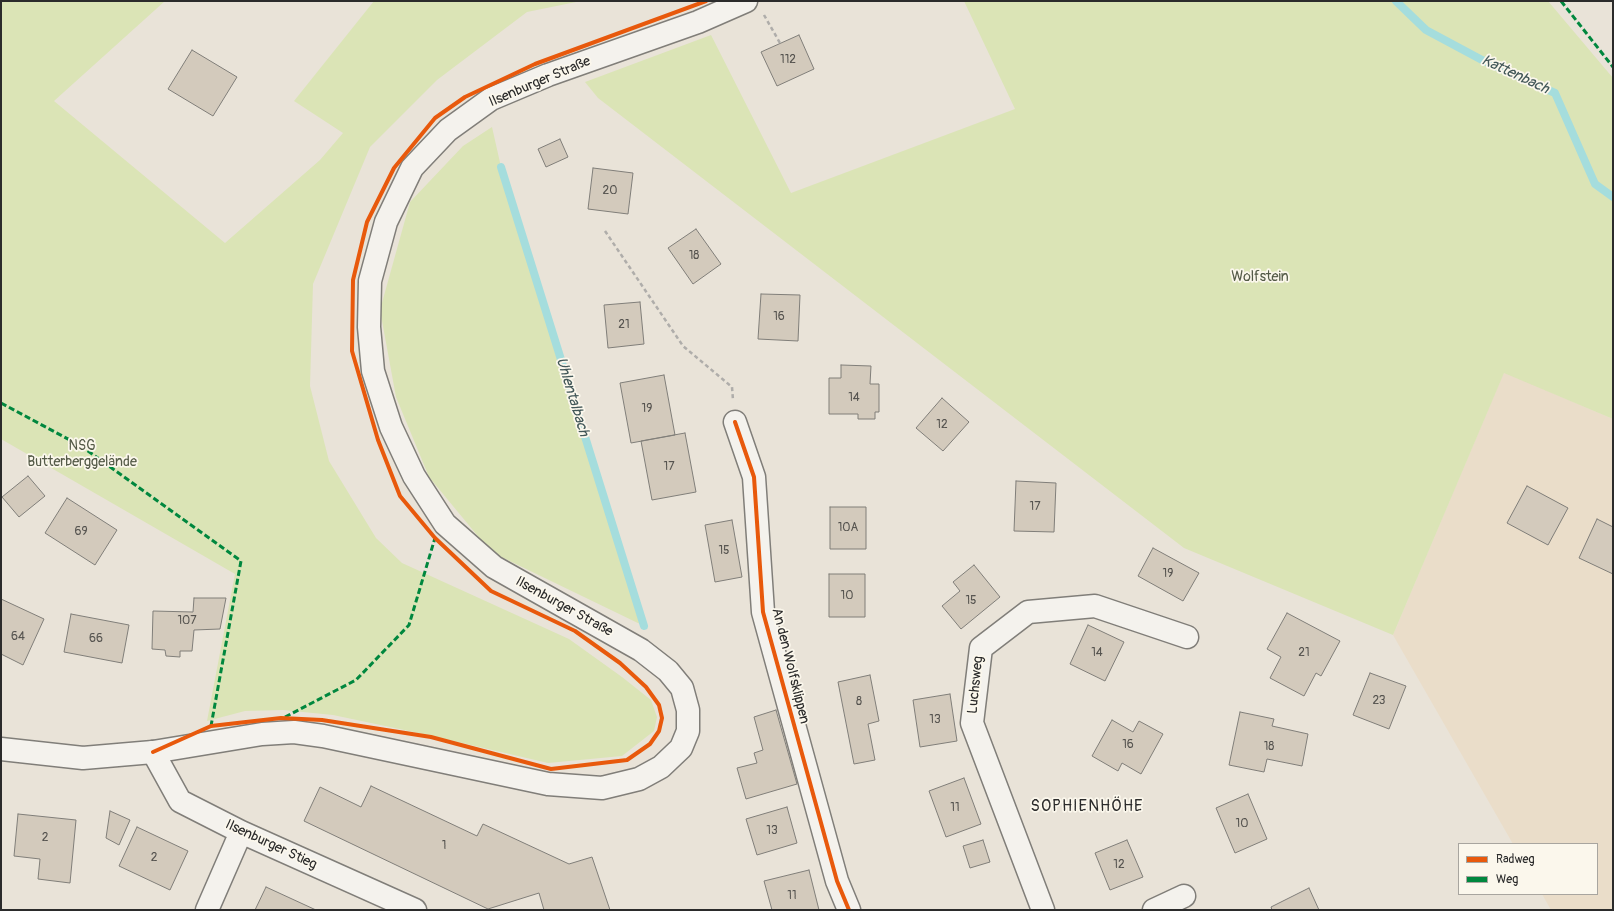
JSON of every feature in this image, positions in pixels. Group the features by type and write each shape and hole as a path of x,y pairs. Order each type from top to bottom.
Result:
{"main road":[{"name":"Ilsenburger Straße","path":"1,749 83,758 153,752 262,734 294,732 324,736 548,784 602,788 639,779 661,767 681,748 688,731 688,710 682,688 668,671 641,650 494,567 445,524 414,476 391,427 373,371 368,327 370,281 386,222 412,168 448,130 491,99 548,75 698,22 754,7"},
{"name":"An den Wolfsklippen","path":"735,422 754,477 763,612 836,881 849,910"},
{"name":"Luchsweg","path":"1043,910 972,723 980,648 1028,612 1095,606 1187,637"},
{"name":"Ilsenburger Stieg","path":"153,752 180,801 241,832 415,910"},
{"path":"207,910 241,832"},
{"path":"1154,910 1184,896"}],"path":[{"path":"754,7 780,43"},
{"path":"605,231 683,346 732,387 735,422"}],"shaded area":[{"path":"1504,372 1613,419 1613,910 1551,910 1543,895 1598,895 1598,843 1512,843 1393,635"}],"green space":[{"name":"NSG Butterberggelände","path":"1,1 165,1 54,101 225,243 320,160 343,133 294,101 374,1 581,1 527,12 437,80 370,147 313,284 310,386 329,461 376,538 402,563 569,639 651,700 657,717 654,731 622,756 548,763 333,715 283,710 245,711 207,721 235,574 1,439"},
{"name":"Wolfstein","path":"964,1 1548,1 1613,78 1613,419 1504,373 1393,635 1184,548 598,98 585,82 711,35 791,193 1015,109"},
{"path":"492,127 501,167 644,626 491,552 429,477 396,397 380,310 410,202 463,146"}],"building":[{"path":"799,35 814,69 777,86 761,52"},
{"path":"192,50 237,77 213,116 168,89"},
{"path":"560,139 568,157 546,167 538,149"},
{"path":"593,168 633,173 628,214 588,209"},
{"path":"696,229 721,264 693,284 668,248"},
{"path":"761,294 800,295 798,341 758,339"},
{"path":"640,302 644,344 608,348 604,305"},
{"path":"841,365 871,366 870,384 879,384 879,412 875,412 875,419 858,419 858,414 829,414 829,378 841,378"},
{"path":"664,375 675,435 631,443 620,383"},
{"path":"942,398 969,422 943,451 916,428"},
{"path":"685,433 696,492 652,500 641,441"},
{"path":"28,476 45,496 19,517 2,497"},
{"path":"1016,481 1056,483 1054,532 1014,531"},
{"path":"1527,486 1568,508 1548,545 1507,523"},
{"path":"67,498 117,530 95,565 45,533"},
{"path":"830,507 866,507 866,549 830,549"},
{"path":"1597,519 1613,527 1613,574 1579,558"},
{"path":"732,520 742,577 715,582 705,525"},
{"path":"1153,548 1199,573 1183,601 1138,576"},
{"path":"974,565 1000,597 961,629 942,606 960,591 953,582"},
{"path":"829,574 865,574 865,617 829,617"},
{"path":"194,598 226,598 220,629 194,630 192,651 180,651 180,657 166,656 165,650 152,649 153,611 193,612"},
{"path":"1,599 44,619 23,665 1,654"},
{"path":"1287,613 1340,641 1321,676 1316,673 1304,696 1270,678 1281,657 1267,649"},
{"path":"71,614 129,625 122,663 64,652"},
{"path":"1088,625 1124,642 1105,681 1070,664"},
{"path":"1370,673 1406,686 1389,729 1353,715"},
{"path":"870,675 879,721 868,724 875,760 854,764 838,682"},
{"path":"950,694 957,741 920,747 913,700"},
{"path":"776,710 797,784 746,799 737,768 757,763 754,753 763,750 754,717"},
{"path":"1240,712 1274,719 1272,726 1308,734 1302,766 1267,759 1264,772 1229,765"},
{"path":"1112,720 1133,732 1139,721 1163,734 1141,774 1122,763 1118,771 1092,756"},
{"path":"964,778 981,824 946,837 929,791"},
{"path":"371,786 477,836 483,824 569,864 592,857 610,910 544,910 539,893 488,909 304,821 320,787 361,807"},
{"path":"1248,794 1267,839 1235,853 1216,808"},
{"path":"787,807 797,843 757,855 746,819"},
{"path":"110,811 130,820 119,845 106,838"},
{"path":"18,814 76,820 70,883 38,879 40,859 14,856"},
{"path":"137,827 188,851 170,890 119,866"},
{"path":"983,840 990,862 970,868 963,846"},
{"path":"1127,840 1143,877 1110,890 1095,853"},
{"path":"809,870 819,910 772,910 764,881"},
{"path":"266,887 316,910 255,910"},
{"path":"1309,888 1319,910 1272,910 1271,907"}],"waterway":[{"name":"Kattenbach","path":"1396,1 1426,30 1482,60 1555,93 1595,184 1613,197"},
{"name":"Uhlentalbach","path":"501,167 644,626"}],"marked path":[{"path":"1561,1 1613,67"},
{"path":"1,403 81,446 241,561 211,726"},
{"path":"285,717 356,680 409,625 435,538"}],"cycle path":[{"path":"153,752 211,726 281,718 322,720 431,737 551,769 627,760 650,744 659,731 662,718 659,705 646,687 620,663 575,631 491,591 435,538 400,496 378,440 352,351 353,280 367,222 394,168 435,118 465,97 535,64 706,1"},
{"path":"735,422 754,477 763,612 837,881 849,910"}],"district":[{"name":"SOPHIENHÖHE","path":"1087,807"}]}
